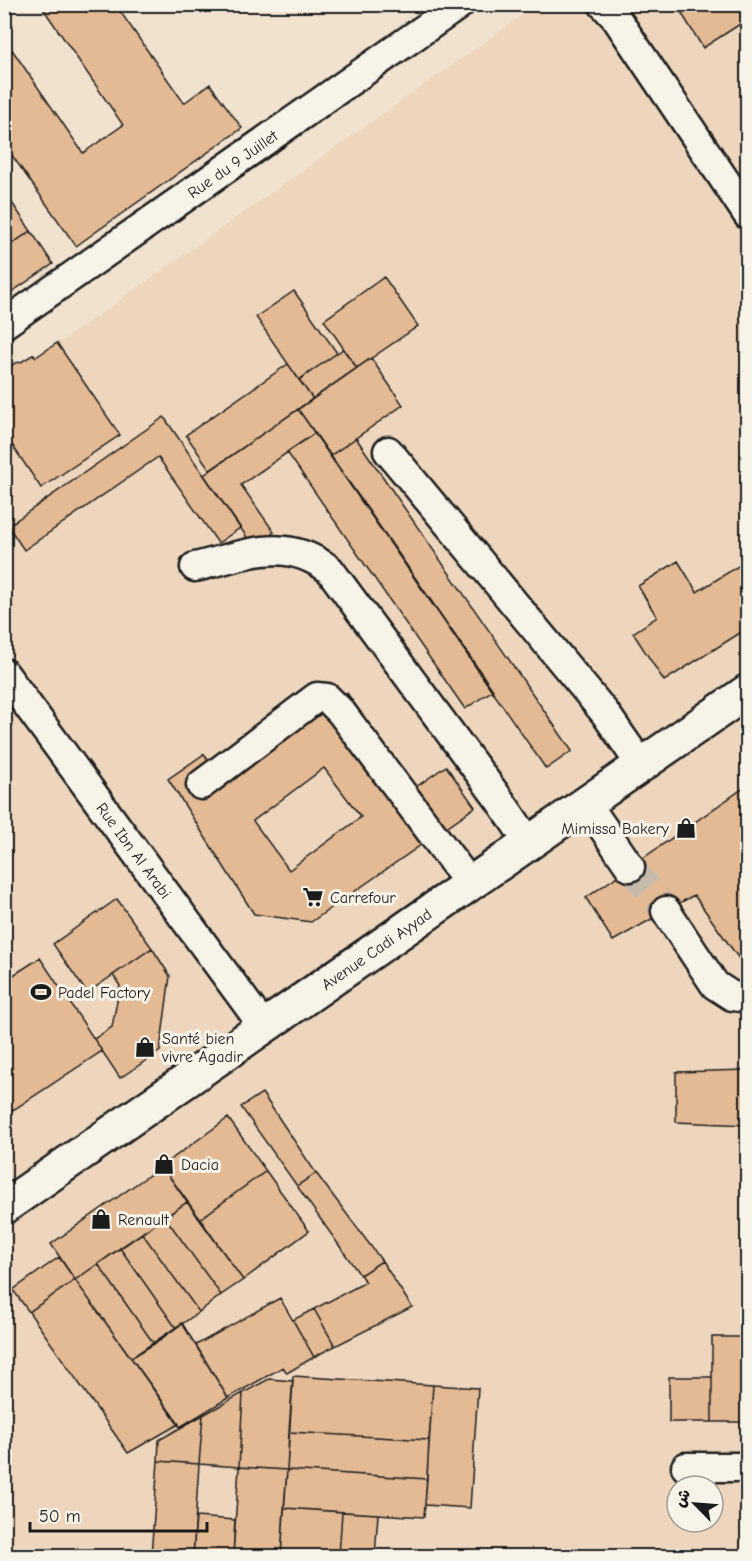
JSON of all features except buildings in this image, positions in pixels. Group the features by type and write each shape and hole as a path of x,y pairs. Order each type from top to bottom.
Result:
{"main road":[{"name":"Avenue Cadi Ayyad","path":"4,1208 747,691"}],"street":[{"name":"Rue du 9 Juillet","path":"4,324 460,4"},
{"path":"610,9 747,214"},
{"path":"388,451 605,713 641,765"},
{"path":"195,567 274,549 294,551 305,555 330,570 529,843"},
{"name":"Rue Ibn Al Arabi","path":"4,673 13,702 264,1027"},
{"path":"201,784 317,697 327,698 470,884"},
{"path":"586,803 630,867"},
{"path":"666,911 715,985 732,996 747,998"},
{"path":"686,1467 747,1467"}],"shaded area":[{"path":"537,5 747,5 747,1556 5,1556 4,382"}],"tunnel":[{"path":"630,867 666,911"}],"place":[{"name":"Mimissa Bakery","path":"686,828"},
{"name":"Carrefour","path":"313,897"},
{"name":"Padel Factory","path":"41,992"},
{"name":"Santé bien vivre Agadir","path":"145,1047"},
{"name":"Dacia","path":"164,1164"},
{"name":"Renault","path":"101,1219"}]}
